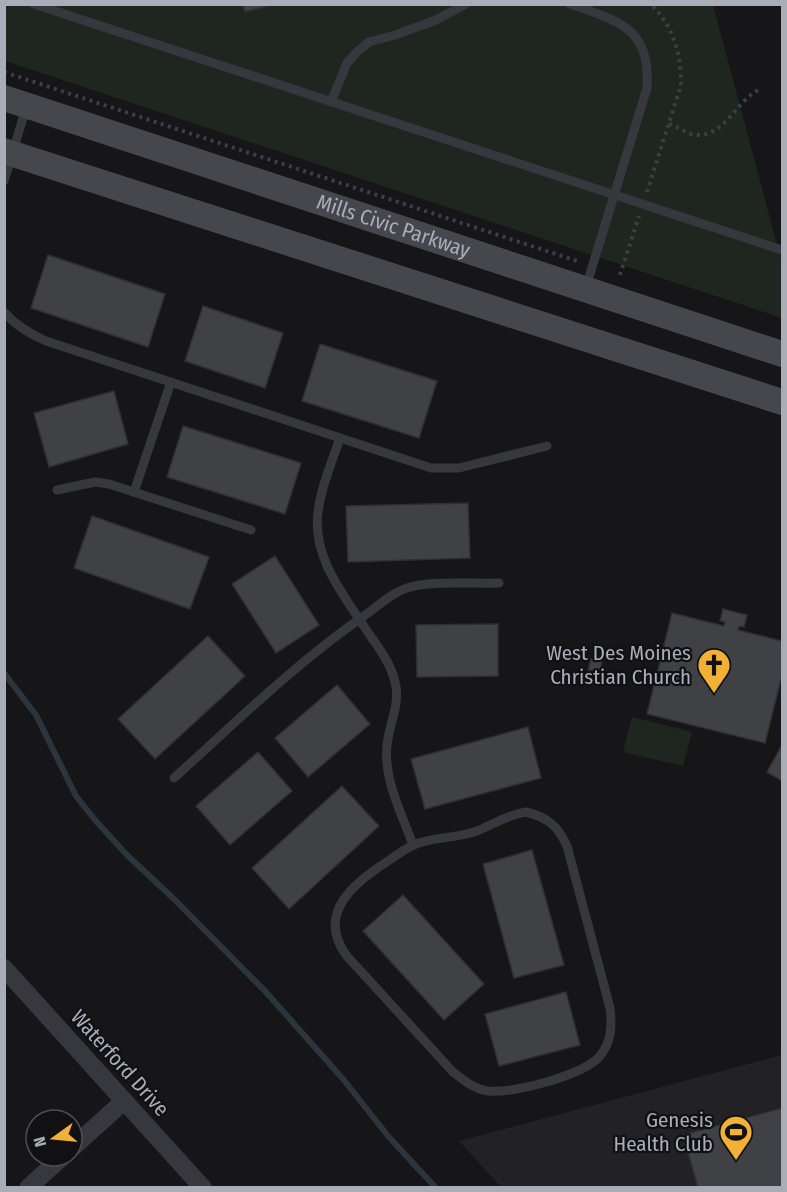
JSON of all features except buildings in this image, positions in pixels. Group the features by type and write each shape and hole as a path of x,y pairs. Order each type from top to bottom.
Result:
{"main road":[{"name":"Mills Civic Parkway","path":"16,102 589,278 783,354"},
{"path":"9,152 783,402"}],"street":[{"name":"Waterford Drive","path":"4,968 203,1188"},
{"path":"84,1137 124,1101"},
{"path":"28,1188 50,1168"}],"lane":[{"path":"34,4 783,250"},
{"path":"332,102 347,63 369,42 436,20 466,4"},
{"path":"570,4 623,25 632,32 646,59 648,69 647,88 589,278"},
{"path":"4,181 16,102"},
{"path":"4,312 30,334 46,341 431,468 453,469 547,446"},
{"path":"134,492 171,382"},
{"path":"340,438 322,493 317,532 321,554 330,573 391,669 396,688 396,707 387,744 386,764 413,845"},
{"path":"57,490 94,482 134,492 250,530"},
{"path":"174,778 297,666 394,595 407,588 424,585 499,583"},
{"path":"526,812 540,815 552,822 561,832 567,846 610,1008 612,1027 608,1042 600,1056 587,1067 573,1074 505,1091 486,1090 467,1083 452,1071 346,956 336,935 335,920 339,905 349,892 372,871 413,845 474,832 510,814 526,812"}],"path":[{"path":"620,275 681,86 681,67 677,45 666,22 650,4"},
{"path":"4,72 589,278 620,275 631,279"},
{"path":"669,124 689,133 700,135 712,133 745,103 752,92 761,89"}],"shaded area":[{"path":"5,5 713,5 782,263 782,318 5,61"},
{"path":"632,717 692,732 683,766 623,752"},
{"path":"782,1055 782,1187 501,1187 459,1141"}],"waterway":[{"path":"4,673 36,715 76,796 95,820 127,855 265,991 343,1079 388,1136 436,1188"}],"place":[{"name":"West Des Moines Christian Church","path":"714,694"},
{"name":"Genesis Health Club","path":"736,1161"}]}
